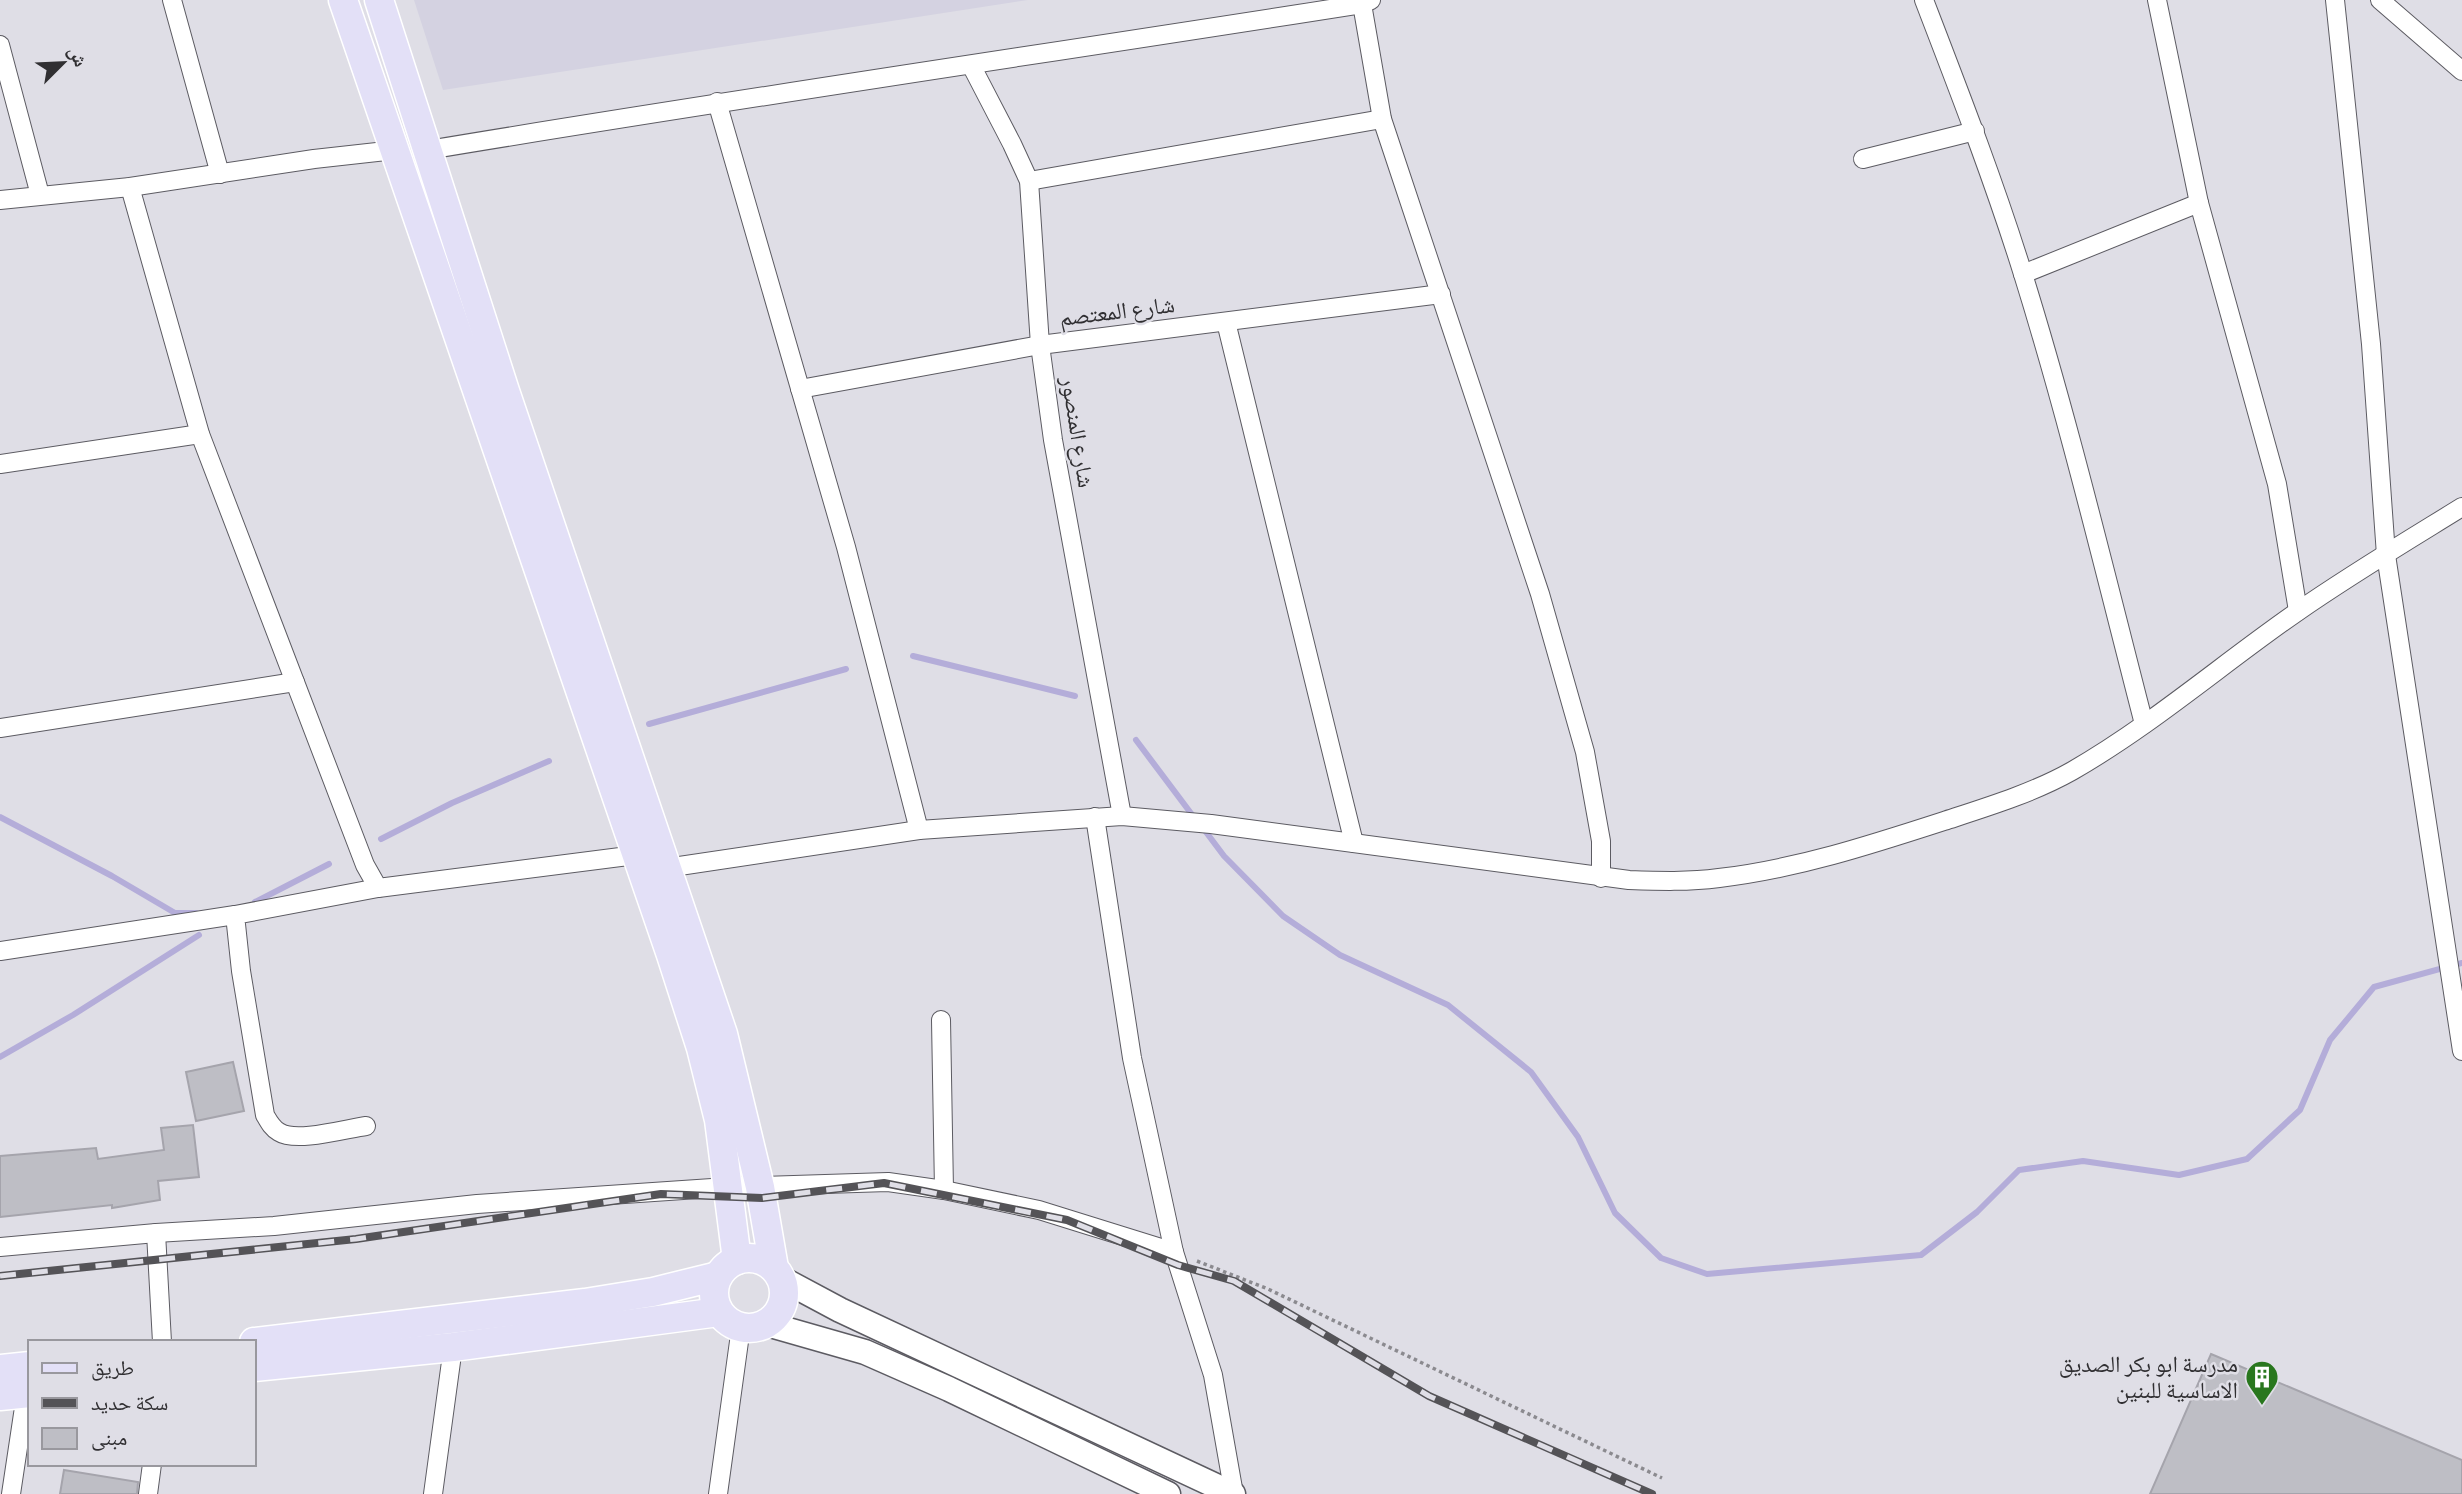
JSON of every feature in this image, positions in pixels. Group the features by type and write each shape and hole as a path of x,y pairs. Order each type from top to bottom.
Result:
{"main road":[{"path":"343,0 701,1048 719,1120 727,1187 727,1268 714,1294 742,1321 820,1337 864,1352 949,1389 1168,1494"},
{"path":"256,1367 742,1321 776,1316 784,1292 723,1034 505,391 379,0"},
{"path":"256,1342 585,1303 653,1292 757,1258 778,1274 852,1315 1233,1494"},
{"path":"0,1369 28,1366"}],"street":[{"path":"172,0 220,174"},
{"path":"1924,0 1975,131 2023,274 2078,461 2144,724"},
{"path":"2157,0 2199,203 2277,484 2298,611"},
{"path":"2335,0 2371,344 2386,555 2462,1051"},
{"path":"2380,0 2462,71"},
{"path":"428,150 717,102 1367,2 1382,119 1540,594 1585,752 1601,841 1601,878"},
{"path":"0,45 40,195"},
{"name":"شارع المنصور","path":"971,65 1029,181 1040,345 1062,487 1122,816"},
{"path":"717,102 861,604 919,830"},
{"path":"1029,181 1382,119"},
{"path":"1863,159 1975,131"},
{"path":"0,200 130,187 314,159 395,150"},
{"path":"130,187 200,434 365,865 377,888"},
{"path":"2023,274 2199,203"},
{"name":"شارع المعتصم","path":"800,388 1040,345 1441,294"},
{"path":"1226,322 1354,843"},
{"path":"0,464 200,434"},
{"path":"666,867 919,830 1122,816 1210,824 1601,878 1683,881 1719,878 1810,861 1858,848 2015,796 2071,772 2144,724 2298,611 2462,507"},
{"path":"0,728 295,682"},
{"path":"1095,817 1122,1004 1174,1252 1213,1375 1233,1494"},
{"path":"0,951 235,915 260,908 377,888 636,855"},
{"path":"235,915 241,971 265,1115 272,1128 281,1134 294,1137 366,1126"},
{"path":"941,1020 944,1190"},
{"path":"0,1247 274,1226 477,1204 727,1187 888,1182 944,1190 1038,1210 1174,1252"},
{"path":"156,1233 162,1340"},
{"path":"718,1494 742,1321"},
{"path":"433,1494 453,1347"},
{"path":"11,1494 18,1394"},
{"path":"148,1494 152,1466"}],"path":[{"path":"1174,1252 1268,1289 1662,1478"}],"shaded area":[{"path":"414,0 1028,0 443,90"}],"building":[{"path":"233,1062 244,1111 196,1121 186,1072"},
{"path":"193,1125 199,1177 158,1181 160,1200 112,1208 112,1205 0,1217 0,1156 96,1148 98,1159 164,1150 161,1128"},
{"name":"مدرسة ابو بكر الصديق الاساسية للبنين","path":"2211,1354 2462,1460 2462,1494 2150,1494"},
{"path":"64,1470 138,1482 137,1494 60,1494"}],"waterway":[{"path":"913,656 1075,696"},
{"path":"649,724 846,669"},
{"path":"1136,740 1196,820"},
{"path":"381,839 452,803 549,761"},
{"path":"0,817 112,876 175,913 196,913"},
{"path":"1203,828 1224,856 1283,916 1340,955 1448,1005 1531,1072 1578,1137 1615,1213 1661,1258 1707,1274 1921,1255 1977,1212 2019,1170 2083,1161 2179,1175 2247,1159 2300,1110 2330,1040 2374,987 2462,963"},
{"path":"255,902 329,864"},
{"path":"0,1057 73,1015 199,935"}],"railway":[{"path":"0,1276 356,1239 661,1194 762,1198 884,1183 1067,1220 1178,1265 1234,1281 1429,1396 1652,1494"}],"place":[{"name":"مدرسة ابو بكر الصديق الاساسية للبنين","path":"2262,1407"}]}
